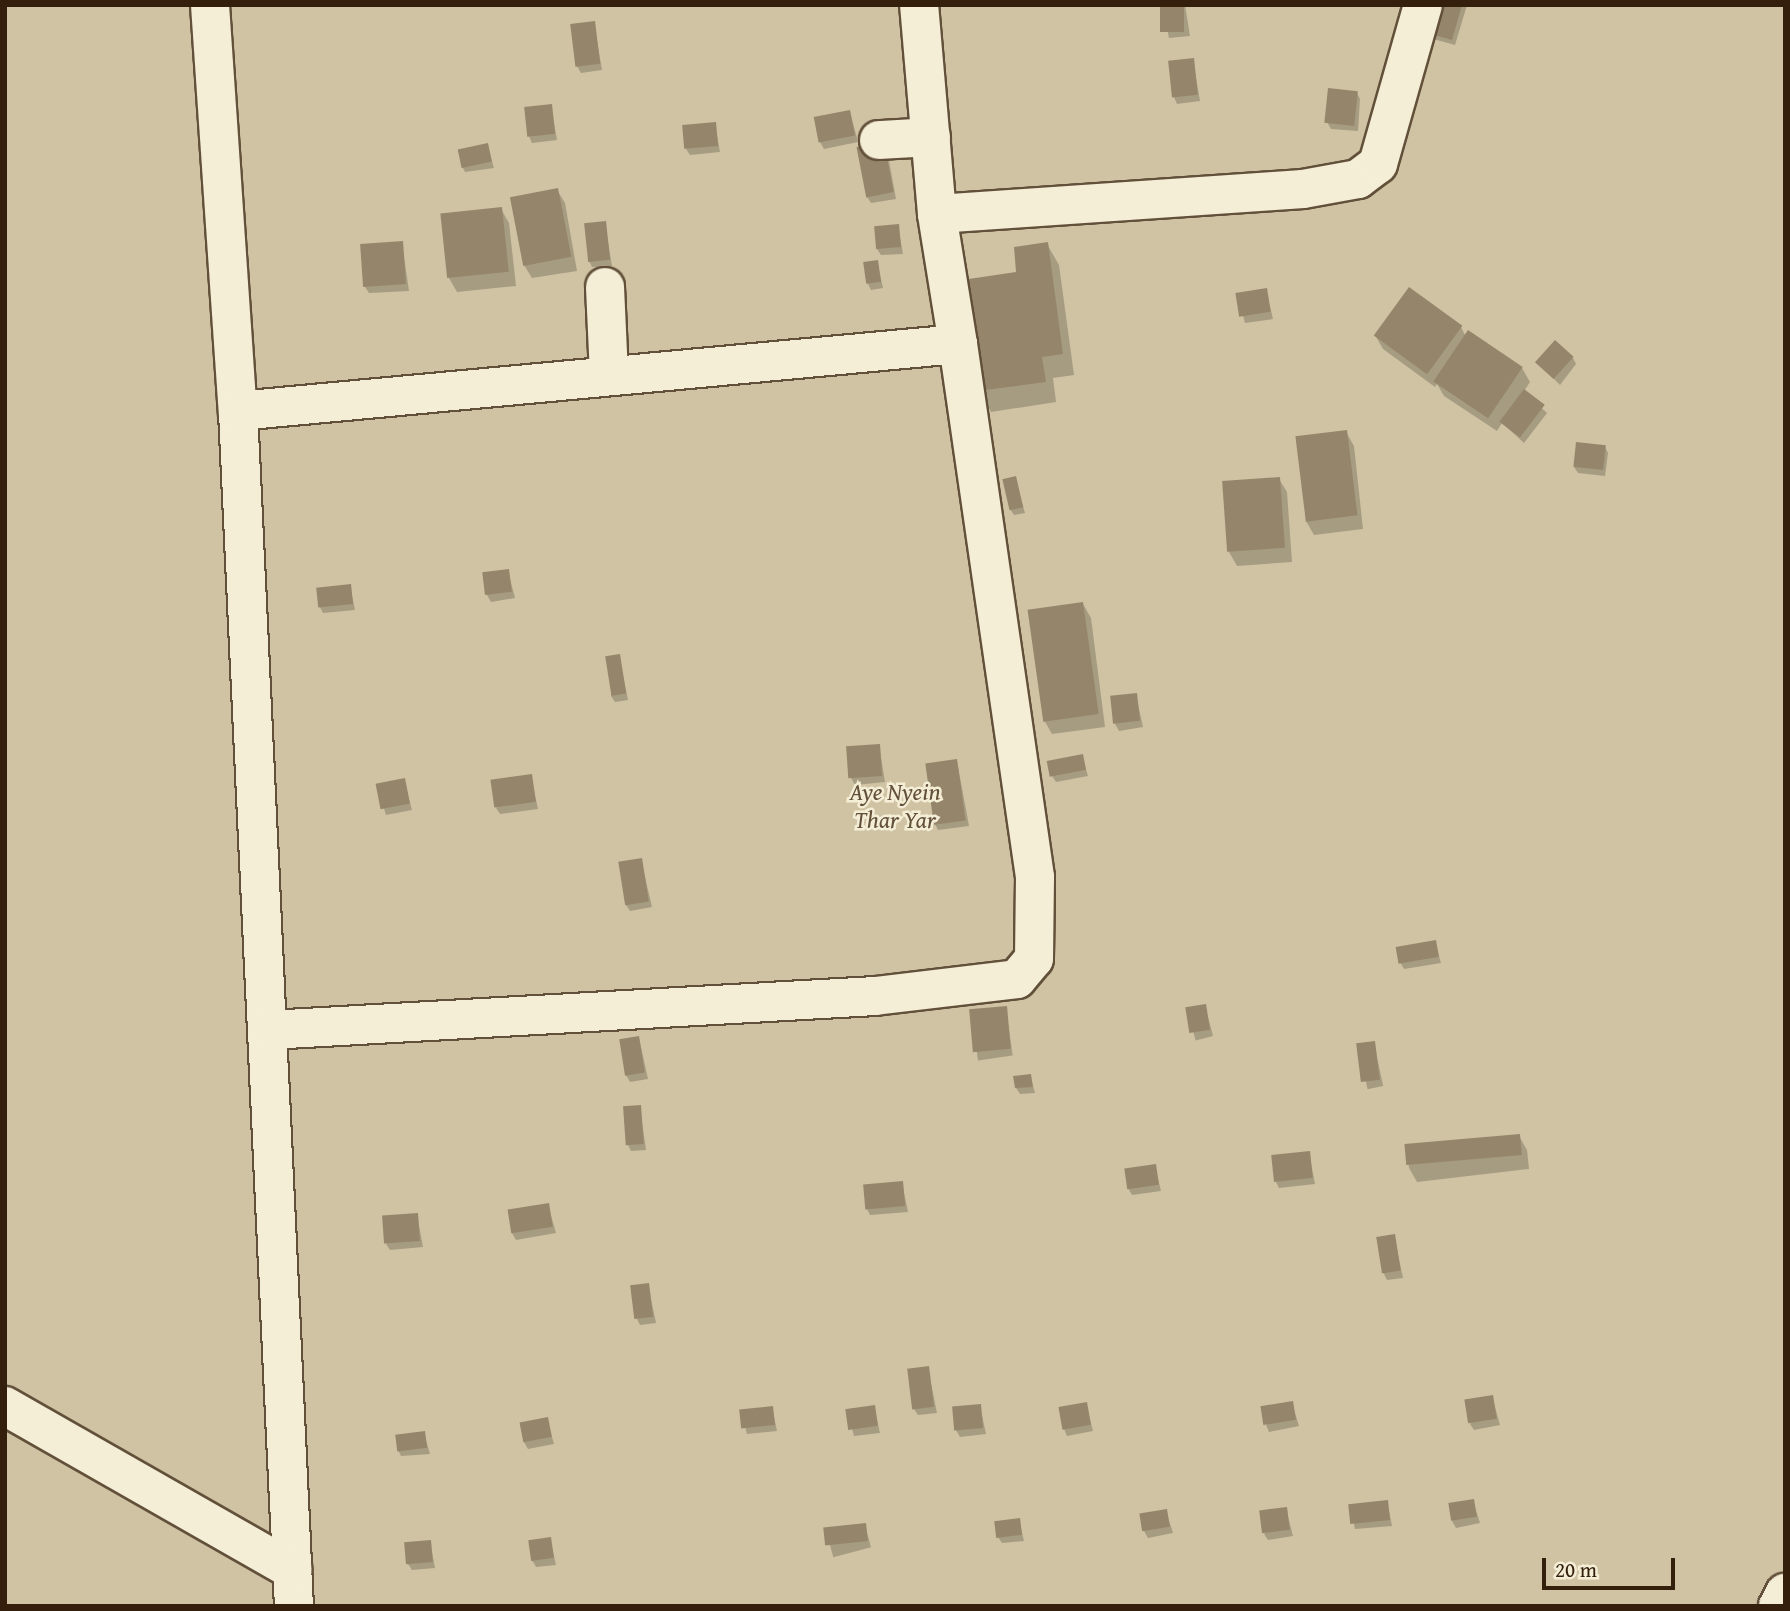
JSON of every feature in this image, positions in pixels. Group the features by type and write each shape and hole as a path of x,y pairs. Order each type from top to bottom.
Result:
{"street":[{"path":"210,5 238,411 249,706 269,1030 293,1588"},
{"path":"269,1030 875,996 1017,979 1034,959 1035,877 937,214 919,5"},
{"path":"937,214 1303,189 1358,179 1378,164 1423,5"},
{"path":"879,140 931,137"},
{"path":"605,287 609,376"},
{"path":"238,411 958,344"},
{"path":"5,1406 293,1588"},
{"path":"1778,1606 1785,1593"}],"green space":[{"name":"Aye Nyein Thar Yar","path":"5,5 1785,5 1785,1606 5,1606"}],"building":[{"path":"1160,5 1184,5 1184,32 1160,32"},
{"path":"1428,5 1462,5 1452,40 1420,31"},
{"path":"595,21 600,64 575,67 570,24"},
{"path":"1194,58 1198,95 1172,98 1168,61"},
{"path":"1328,88 1358,91 1354,126 1324,123"},
{"path":"552,104 555,134 527,137 524,107"},
{"path":"850,110 855,136 819,143 814,117"},
{"path":"716,122 718,146 684,149 682,125"},
{"path":"884,142 894,192 866,197 857,147"},
{"path":"488,143 492,162 462,168 458,149"},
{"path":"558,188 571,257 523,266 510,197"},
{"path":"502,207 509,272 447,278 440,213"},
{"path":"606,221 610,260 588,262 584,223"},
{"path":"899,224 901,247 876,249 874,226"},
{"path":"403,241 406,284 363,287 360,244"},
{"path":"1048,242 1063,354 1042,357 1046,382 977,391 962,280 1016,272 1014,247"},
{"path":"878,260 881,282 866,284 863,262"},
{"path":"1409,287 1462,326 1427,374 1374,336"},
{"path":"1267,288 1271,312 1239,317 1235,293"},
{"path":"1468,330 1523,367 1488,418 1433,381"},
{"path":"1555,340 1574,357 1554,379 1535,362"},
{"path":"1524,389 1545,405 1520,437 1499,422"},
{"path":"1347,430 1357,515 1306,522 1295,436"},
{"path":"1576,442 1606,445 1603,470 1573,467"},
{"path":"1016,476 1023,507 1010,510 1002,479"},
{"path":"1280,477 1285,548 1227,552 1222,481"},
{"path":"509,569 512,592 485,595 482,572"},
{"path":"351,584 353,604 318,608 316,588"},
{"path":"1083,602 1099,714 1043,722 1028,610"},
{"path":"620,654 626,694 611,696 605,656"},
{"path":"1137,693 1140,721 1113,724 1110,696"},
{"path":"880,744 882,776 848,778 846,746"},
{"path":"1083,754 1086,770 1050,777 1047,761"},
{"path":"957,759 966,820 934,825 925,763"},
{"path":"532,774 536,802 494,808 490,780"},
{"path":"405,778 410,804 381,809 376,784"},
{"path":"642,858 649,901 625,905 618,862"},
{"path":"1436,940 1439,957 1399,964 1396,947"},
{"path":"1206,1004 1210,1030 1189,1033 1185,1007"},
{"path":"1007,1006 1011,1049 973,1052 969,1009"},
{"path":"639,1036 645,1073 625,1076 619,1039"},
{"path":"1375,1041 1380,1080 1361,1082 1356,1043"},
{"path":"1031,1074 1033,1087 1015,1088 1013,1076"},
{"path":"641,1105 644,1144 626,1145 623,1106"},
{"path":"1520,1134 1522,1155 1406,1165 1404,1144"},
{"path":"1310,1151 1313,1178 1274,1182 1271,1155"},
{"path":"1156,1164 1159,1185 1127,1189 1124,1168"},
{"path":"903,1181 905,1206 865,1209 863,1184"},
{"path":"549,1203 553,1227 511,1233 508,1210"},
{"path":"418,1213 420,1241 384,1243 382,1216"},
{"path":"1395,1234 1401,1271 1382,1274 1376,1237"},
{"path":"649,1283 653,1317 634,1319 630,1285"},
{"path":"929,1366 934,1407 912,1409 907,1369"},
{"path":"1493,1395 1497,1419 1468,1423 1464,1400"},
{"path":"1293,1401 1296,1420 1263,1425 1260,1406"},
{"path":"1087,1402 1091,1425 1062,1430 1058,1407"},
{"path":"981,1404 983,1428 954,1430 952,1407"},
{"path":"875,1405 878,1426 848,1430 845,1409"},
{"path":"773,1406 775,1425 741,1428 739,1410"},
{"path":"548,1417 552,1437 523,1442 520,1423"},
{"path":"425,1431 427,1448 397,1452 395,1435"},
{"path":"1474,1499 1477,1517 1451,1521 1448,1503"},
{"path":"1388,1500 1390,1520 1350,1524 1348,1504"},
{"path":"1287,1507 1290,1530 1262,1533 1259,1510"},
{"path":"1167,1509 1170,1527 1142,1531 1139,1513"},
{"path":"1020,1518 1022,1535 996,1538 994,1521"},
{"path":"866,1523 868,1541 825,1545 823,1527"},
{"path":"551,1537 554,1558 531,1561 528,1540"},
{"path":"431,1540 433,1562 406,1564 404,1542"}]}
